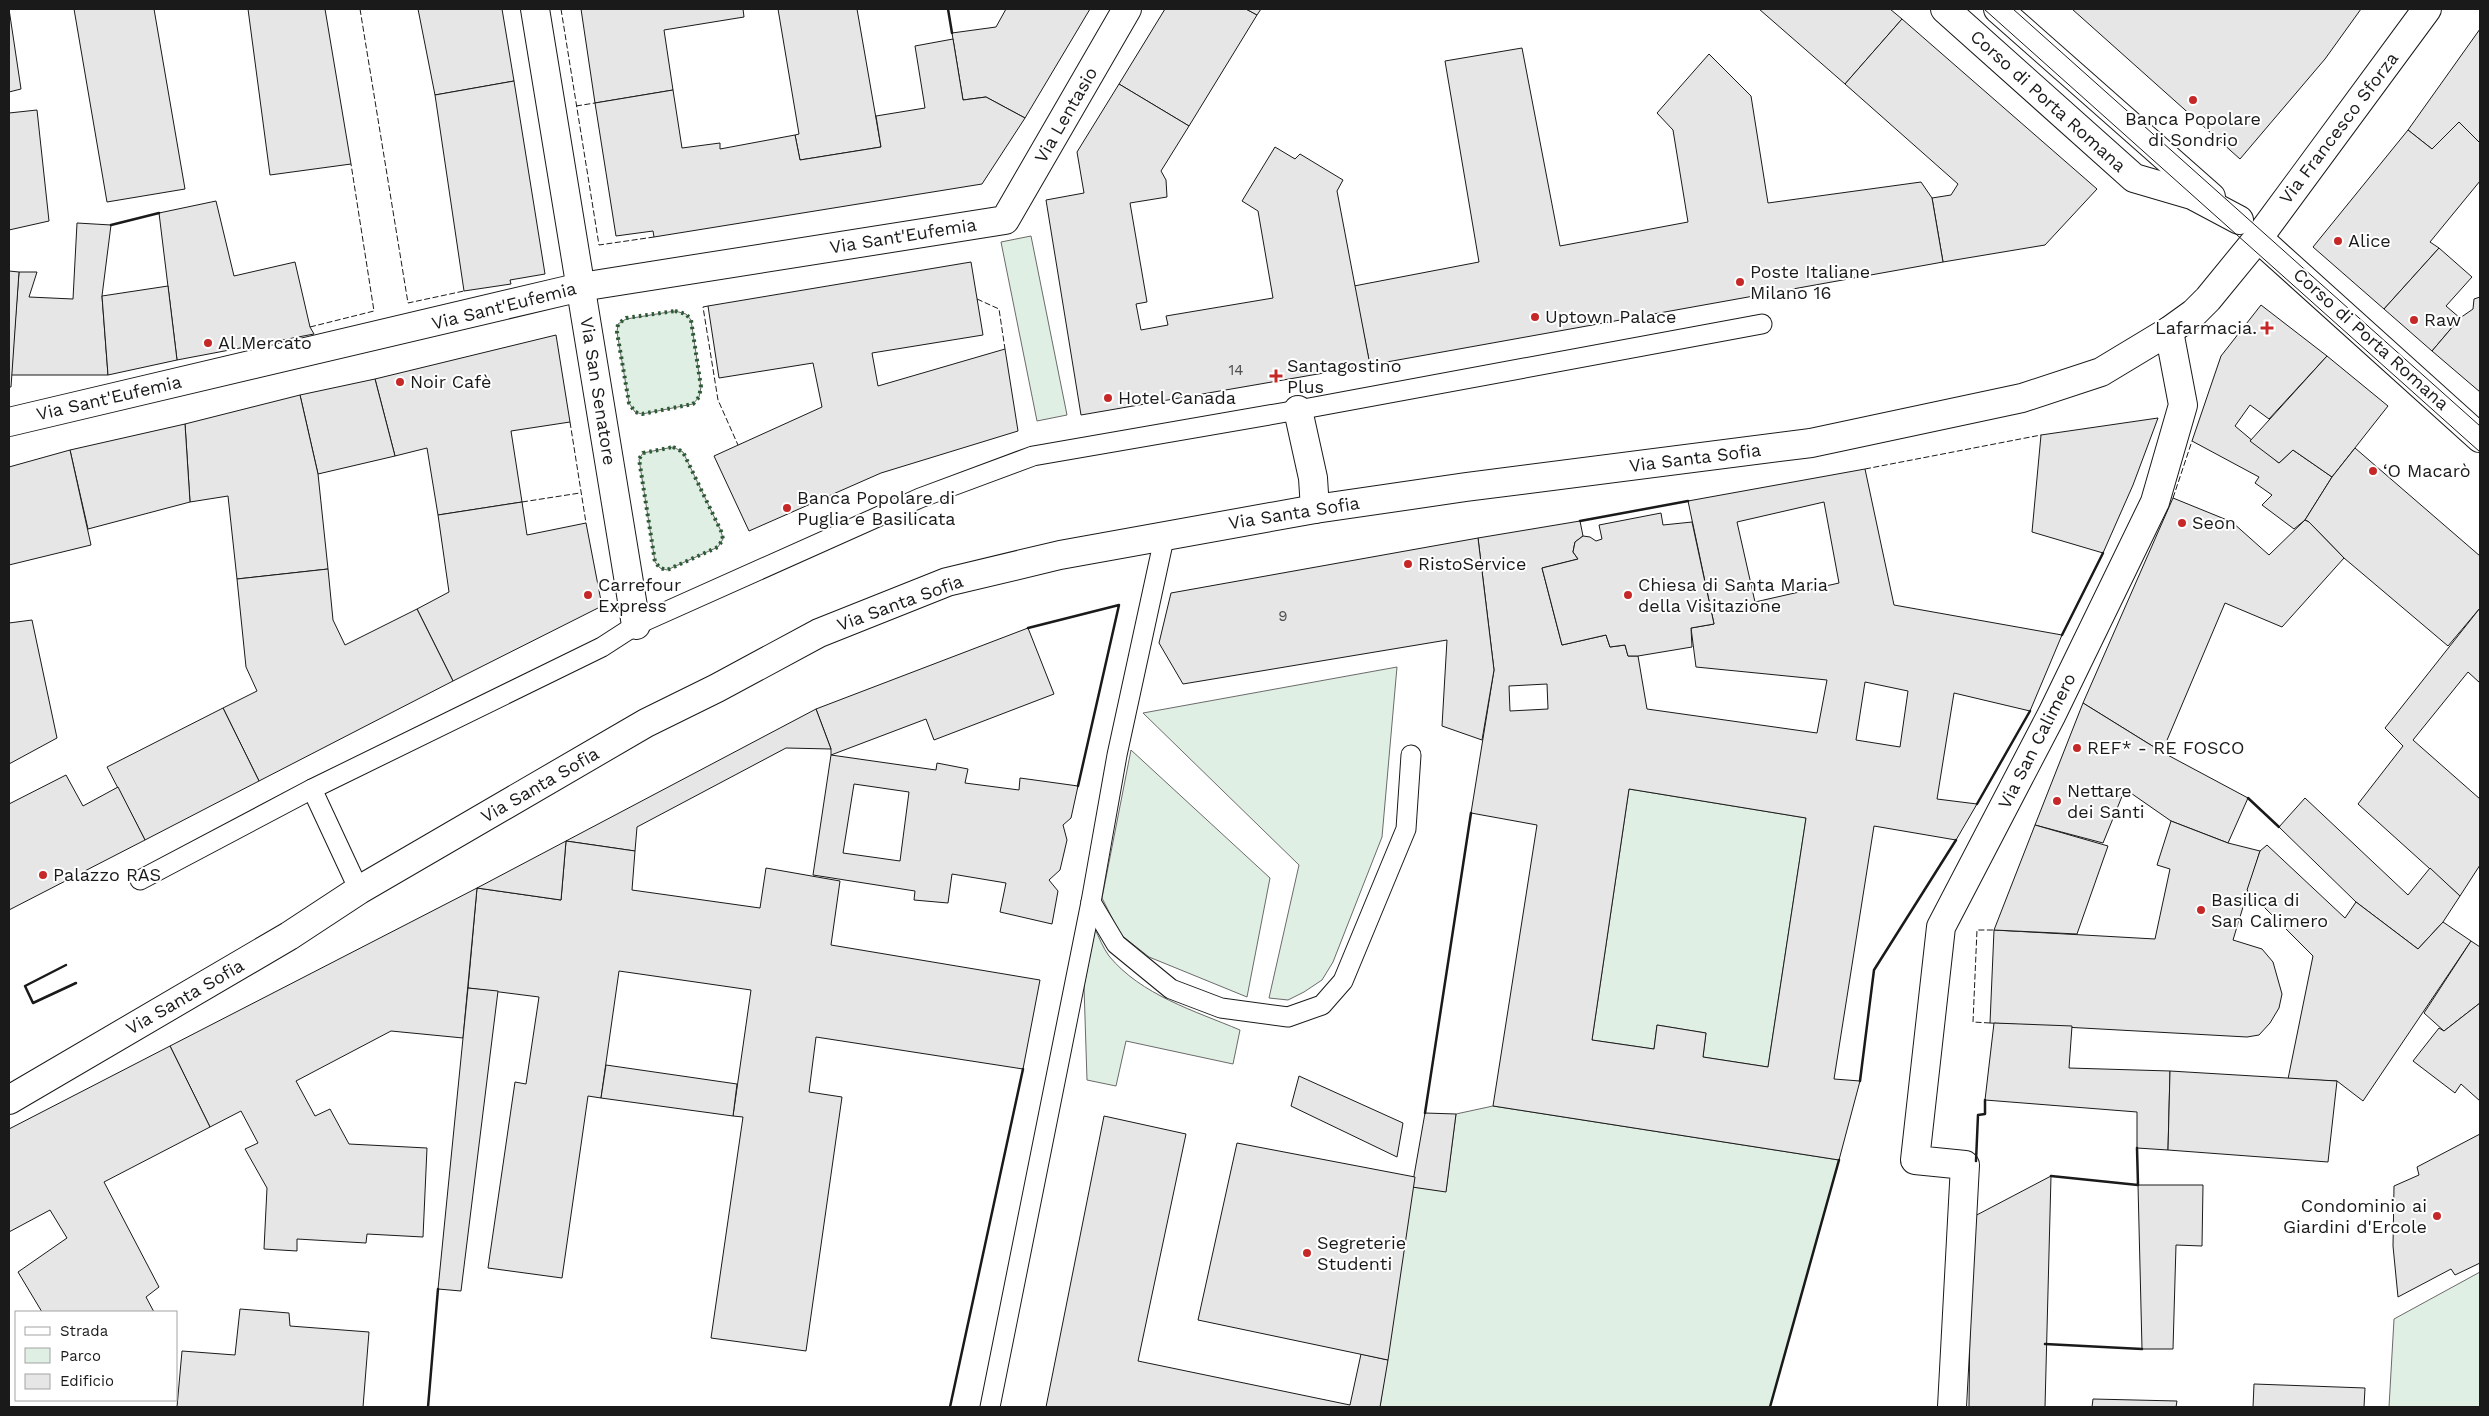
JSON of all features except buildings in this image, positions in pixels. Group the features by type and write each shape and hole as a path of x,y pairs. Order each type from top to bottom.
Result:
{"street":[{"name":"Via San Senatore","path":"535,9 636,625"},
{"name":"Via Lentasio","path":"1005,220 1127,9"},
{"name":"Corso di Porta Romana","path":"1945,9 2134,178 2192,195 2249,234"},
{"name":"Corso di Porta Romana","path":"1998,9 2480,438"},
{"name":"Via Francesco Sforza","path":"2249,234 2427,9"},
{"name":"Via Sant'Eufemia","path":"9,422 581,287 1005,220"},
{"name":"Via Santa Sofia","path":"9,1100 281,941 359,890 646,723 819,633 947,582 1060,555 1165,534 1315,509 1466,487 1811,443 2030,395 2100,372 2169,331 2194,313 2249,234"},
{"name":"Via San Calimero","path":"1952,1407 1964,1164 1914,1160 1941,927 2052,714 2154,502 2183,405 2169,331"},
{"path":"1298,410 1313,478 1315,509"}],"lane":[{"path":"140,880 312,790 602,647 636,625 920,498 1033,456 1298,410 1762,324"},
{"path":"990,1407 1091,902 1117,755 1165,534"},
{"path":"1091,902 1116,944 1171,989 1221,1008 1288,1017 1322,1005 1343,981 1406,828 1411,755"},
{"path":"312,790 359,890"}],"green space":[{"path":"1031,236 1067,415 1037,421 1001,242"},
{"path":"675,311 686,314 691,320 701,387 699,397 693,404 642,414 635,412 629,403 617,332 618,324 626,319"},
{"path":"673,447 683,452 721,531 723,539 718,547 667,570 660,568 655,562 639,459 643,453"},
{"path":"1397,667 1382,837 1333,962 1322,980 1288,1000 1269,998 1299,865 1143,713"},
{"path":"1131,750 1270,878 1247,997 1149,957 1120,934 1102,898"},
{"path":"1629,789 1806,818 1768,1067 1703,1057 1706,1033 1657,1025 1654,1049 1592,1040"},
{"path":"1095,929 1109,956 1122,970 1137,981 1153,992 1187,1009 1240,1030 1233,1064 1126,1041 1116,1086 1087,1080 1084,986"},
{"path":"1493,1106 1839,1160 1770,1407 1380,1407 1412,1187 1446,1191 1456,1114"},
{"path":"2480,1272 2480,1407 2389,1407 2394,1319"}],"tram line":[{"path":"1984,9 2480,452"},
{"path":"2013,9 2480,426"}],"hedge":[{"path":"675,311 686,314 691,320 701,387 699,397 693,404 642,414 635,412 629,403 617,332 618,324 626,318 675,311"},
{"path":"673,447 683,452 721,531 723,539 718,547 667,570 660,568 655,562 639,459 643,453 673,447"}],"fence":[{"path":"360,9 408,303 464,291"},
{"path":"561,9 599,245 654,237"},
{"path":"576,106 595,103"},
{"path":"310,327 374,311 351,164"},
{"path":"977,299 999,309 1005,349"},
{"path":"708,306 703,307 718,400 738,445"},
{"path":"570,422 586,523"},
{"path":"1865,469 2041,435"},
{"path":"2173,498 2192,441"},
{"path":"522,502 580,493"},
{"path":"1990,1023 1973,1022 1977,930 1994,930"}],"wall":[{"path":"948,9 952,33"},
{"path":"111,225 159,213"},
{"path":"1580,521 1688,501"},
{"path":"2062,635 2103,553"},
{"path":"1028,628 1119,605 1078,786"},
{"path":"1977,804 2030,711"},
{"path":"2248,798 2279,827"},
{"path":"1425,1113 1471,813"},
{"path":"1860,1081 1874,970 1956,840"},
{"path":"66,965 25,986 33,1003 76,983"},
{"path":"950,1407 1023,1069"},
{"path":"1976,1161 1978,1115 1985,1114 1985,1100"},
{"path":"2051,1176 2138,1185 2137,1148"},
{"path":"1770,1407 1839,1160"},
{"path":"428,1407 438,1289"},
{"path":"2045,1344 2142,1349"}],"place":[{"name":"Banca Popolare di Sondrio","path":"2193,100"},
{"name":"Alice","path":"2338,241"},
{"name":"Poste Italiane Milano 16","path":"1740,282"},
{"name":"Uptown Palace","path":"1535,317"},
{"name":"Raw","path":"2414,320"},
{"name":"Lafarmacia.","path":"2267,328"},
{"name":"Al Mercato","path":"208,343"},
{"name":"Santagostino Plus","path":"1276,376"},
{"name":"Noir Cafè","path":"400,382"},
{"name":"Hotel Canada","path":"1108,398"},
{"name":"‘O Macarò","path":"2373,471"},
{"name":"Banca Popolare di Puglia e Basilicata","path":"787,508"},
{"name":"Seon","path":"2182,523"},
{"name":"RistoService","path":"1408,564"},
{"name":"Carrefour Express","path":"588,595"},
{"name":"Chiesa di Santa Maria della Visitazione","path":"1628,595"},
{"name":"REF* - RE FOSCO","path":"2077,748"},
{"name":"Nettare dei Santi","path":"2057,801"},
{"name":"Palazzo RAS","path":"43,875"},
{"name":"Basilica di San Calimero","path":"2201,910"},
{"name":"Condominio ai Giardini d'Ercole","path":"2437,1216"},
{"name":"Segreterie Studenti","path":"1307,1253"}]}
